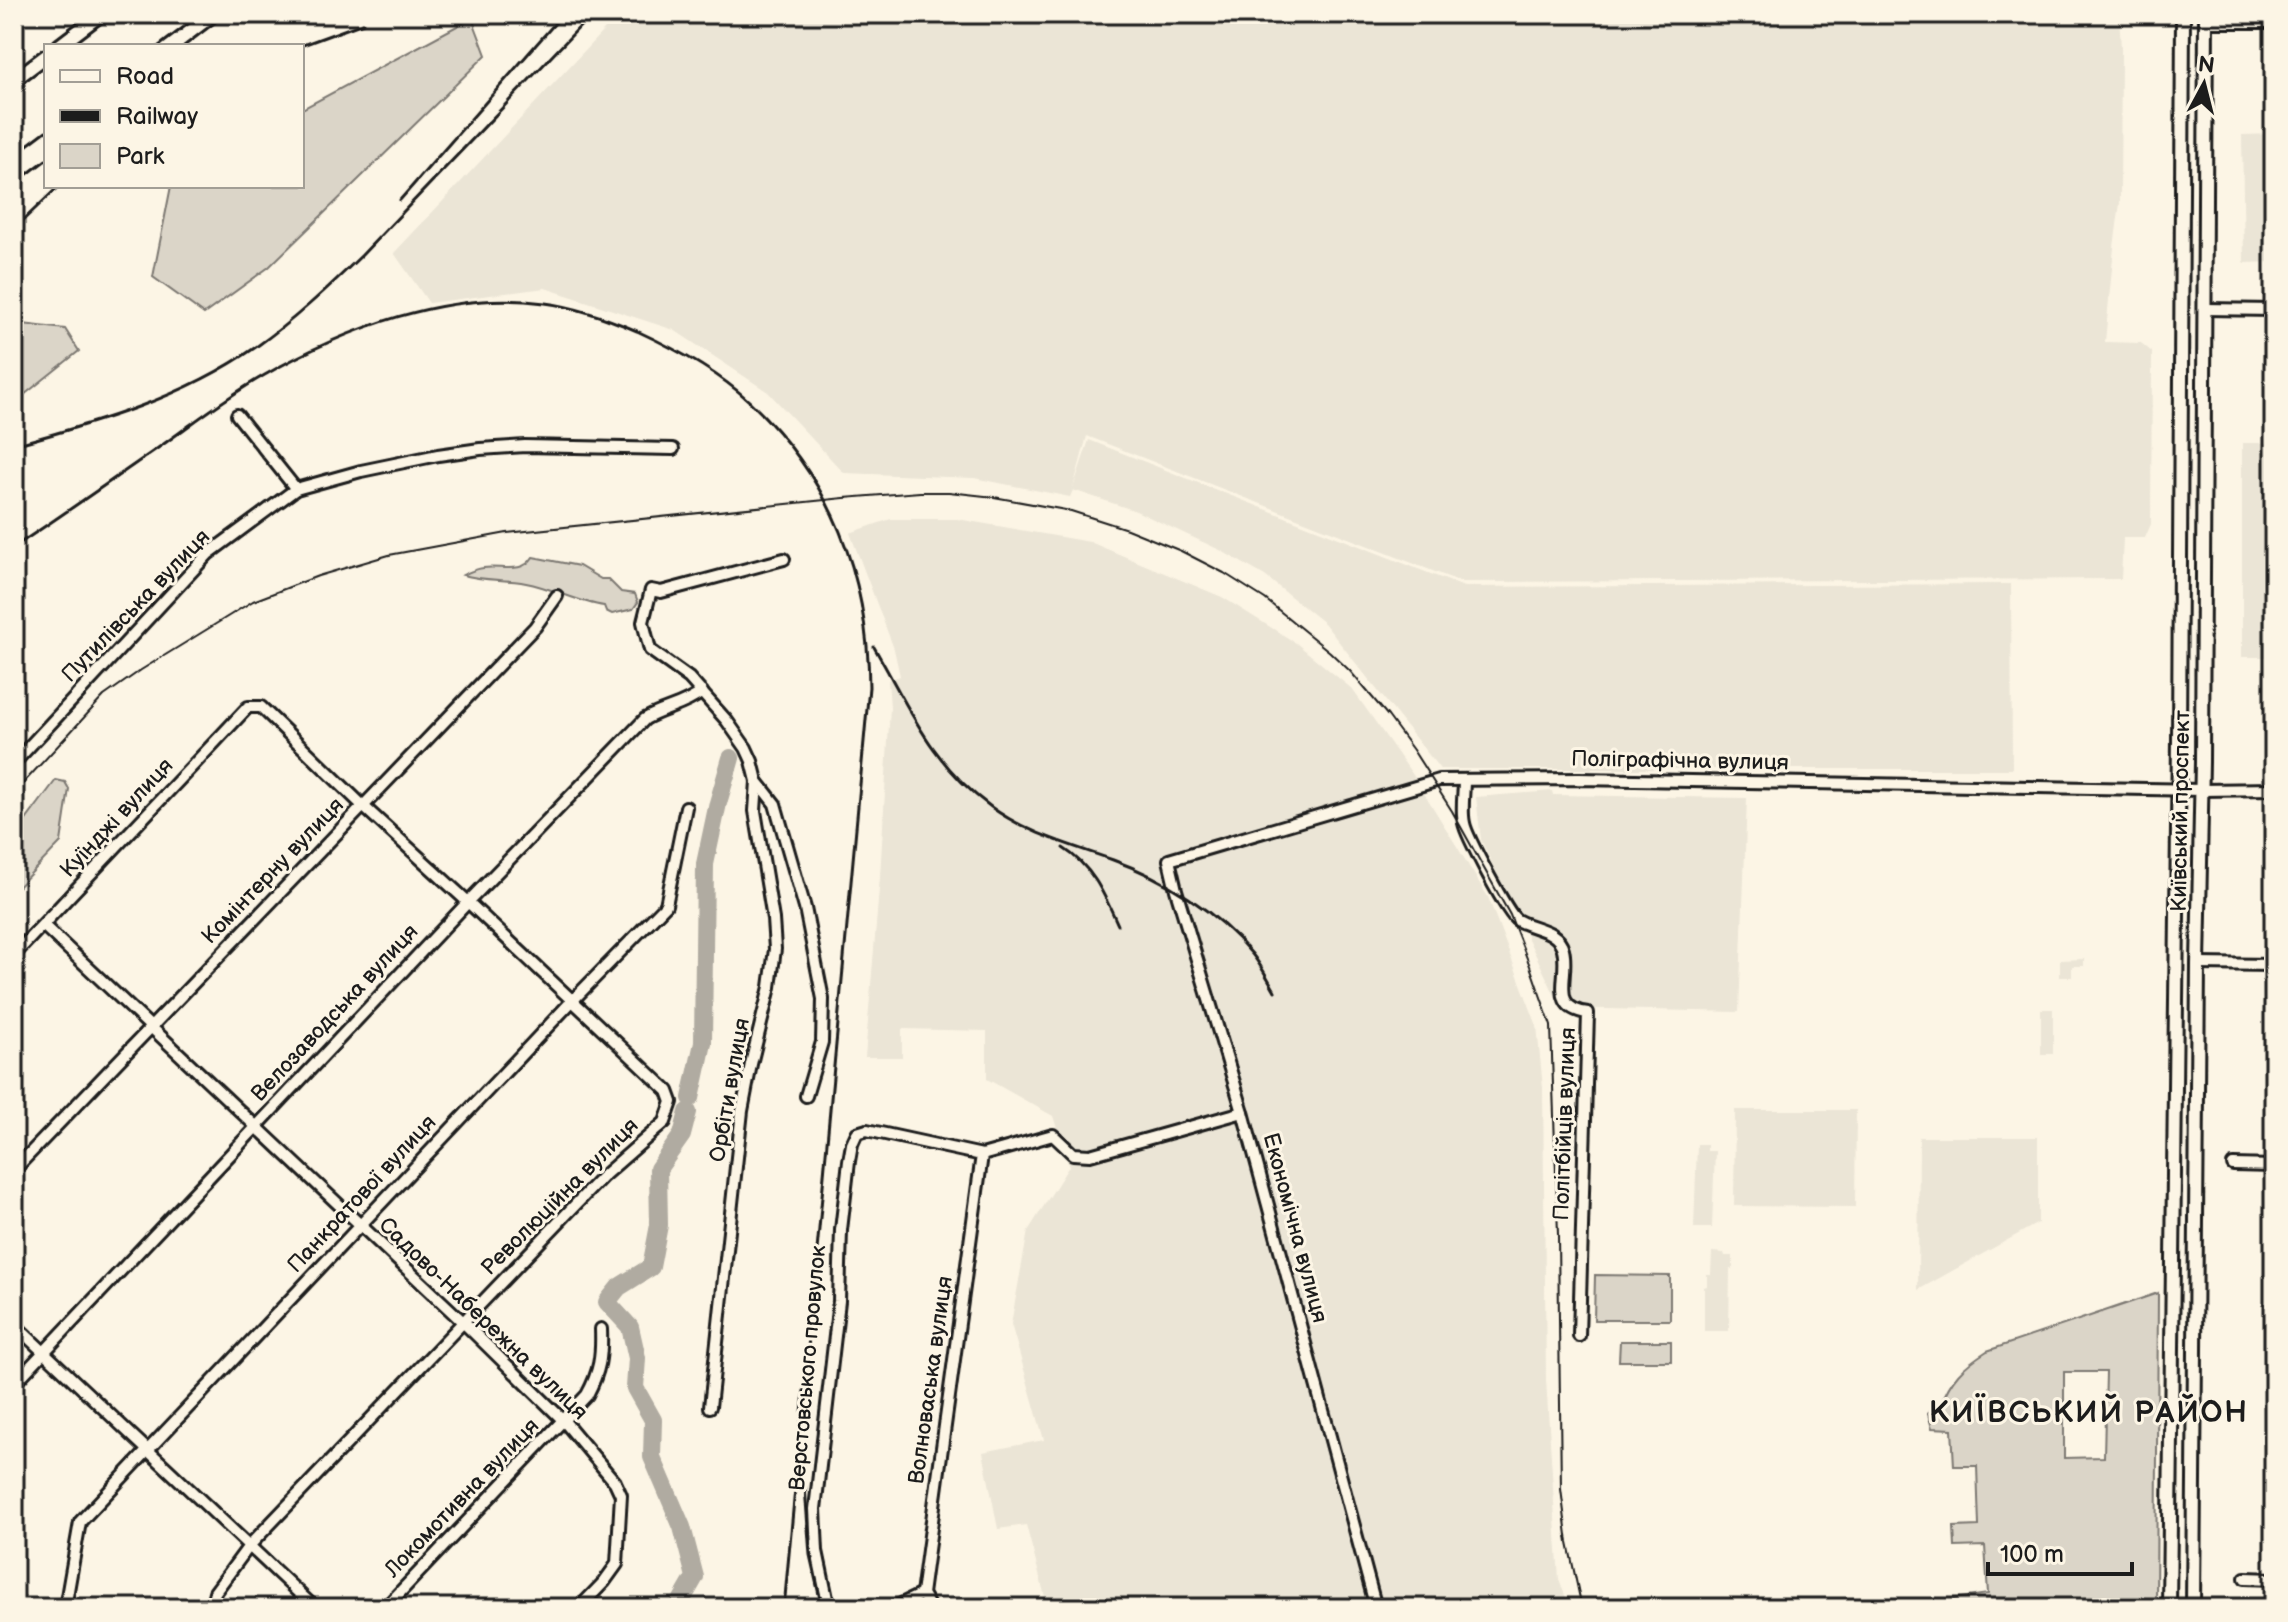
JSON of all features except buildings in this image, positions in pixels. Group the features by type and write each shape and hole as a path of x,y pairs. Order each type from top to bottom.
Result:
{"main road":[{"path":"62,44 101,14"},
{"name":"Київський проспект","path":"2169,1608 2183,14"},
{"name":"Київський проспект","path":"2193,1608 2206,18"},
{"path":"2183,53 2192,43 2198,43 2205,54"},
{"path":"14,80 44,58"}],"street":[{"path":"2206,18 2274,22"},
{"path":"2205,309 2274,310"},
{"path":"237,415 296,489"},
{"name":"Путилівська вулиця","path":"14,763 208,554 296,489 361,471 480,449 525,446 673,449"},
{"path":"784,559 661,592 651,590 643,622 650,650 689,678 727,721 746,748 757,781 775,804 805,908 823,999 822,1042 806,1096"},
{"name":"Комінтерну вулиця","path":"14,1170 535,627 557,596"},
{"name":"Велозаводська вулиця","path":"14,1384 468,902 645,719 684,704 702,692"},
{"name":"Революційна вулиця","path":"211,1608 215,1592 249,1546 602,1177 665,1122 672,1102 668,1091 261,707 248,707"},
{"name":"Куїнджі вулиця","path":"14,955 248,707"},
{"name":"Поліграфічна вулиця","path":"1169,860 1434,782 1464,780 1594,779 2274,789"},
{"name":"Політбійців вулиця","path":"1464,780 1465,830 1483,864 1515,919 1552,934 1559,941 1563,947 1563,997 1569,1007 1588,1013 1579,1336"},
{"name":"Орбіти вулиця","path":"710,1407 742,1111 770,987 775,949 755,811 757,781"},
{"name":"Панкратової вулиця","path":"65,1608 80,1522 666,905 686,807"},
{"name":"Економічна вулиця","path":"1169,860 1243,1112 1376,1608"},
{"name":"Садово-Набережна вулиця","path":"43,925 463,1322 564,1421 615,1482 621,1495 617,1564 579,1608"},
{"path":"2198,964 2274,965"},
{"path":"982,1155 1053,1135 1073,1154 1090,1155 1243,1112"},
{"name":"Верстовського провулок","path":"829,1608 817,1551 815,1509 839,1301 841,1230 852,1144 857,1133 867,1130 982,1155"},
{"name":"Волноваська вулиця","path":"922,1594 982,1155"},
{"path":"2233,1165 2274,1166"},
{"path":"14,1324 315,1608"},
{"name":"Локомотивна вулиця","path":"385,1608 587,1395 602,1357 601,1329"},
{"path":"2245,1578 2274,1579"},
{"path":"893,1608 922,1594 930,1608"}],"shaded area":[{"path":"619,14 2119,14 2120,203 2105,342 2141,343 2152,352 2151,524 2145,538 2123,538 2121,579 1461,582 1087,436 1073,488 1089,440 1464,587 2011,584 2012,769 1440,769 1324,623 1265,576 1220,550 1136,511 1073,490 1070,497 974,478 844,473 768,392 674,330 545,288 429,303 394,253"},
{"path":"2274,134 2274,262 2244,263 2242,135"},
{"path":"2242,443 2274,443 2274,657 2242,657"},
{"path":"891,519 957,519 1090,542 1222,597 1296,643 1352,689 1413,775 1488,897 1537,1026 1543,1088 1546,1380 1559,1580 1570,1608 1048,1608 1026,1525 998,1529 983,1452 1044,1440 1011,1324 1028,1231 1069,1166 1053,1116 987,1079 987,1031 902,1029 902,1057 865,1057 880,877 890,707 888,680 900,676 894,649 850,533"},
{"path":"1552,791 1553,795 1747,798 1739,1012 1561,1008 1481,840 1476,797"},
{"path":"2084,959 2084,966 2072,966 2072,977 2060,977 2060,960"},
{"path":"2041,1009 2053,1009 2053,1054 2041,1054"},
{"path":"1735,1110 1856,1110 1855,1207 1734,1206"},
{"path":"1919,1137 2038,1137 2038,1223 1918,1290"},
{"path":"1697,1144 1707,1144 1707,1151 1715,1151 1712,1228 1694,1228"},
{"path":"1712,1252 1733,1256 1729,1331 1704,1331 1704,1287 1707,1286 1707,1274 1711,1274"}],"green space":[{"path":"472,18 486,55 269,267 204,314 153,277 171,188 304,188 304,108"},
{"path":"14,323 65,329 79,351 14,403"},
{"path":"533,557 579,566 601,579 608,579 621,592 635,594 638,602 633,609 612,614 604,606 536,585 463,575 483,568 517,568"},
{"path":"56,780 65,782 69,789 61,842 14,891 14,826 23,824"},
{"path":"1595,1275 1670,1276 1670,1320 1594,1320"},
{"path":"2158,1293 2156,1608 1951,1608 1954,1599 1988,1594 1985,1546 1955,1547 1954,1527 1979,1526 1977,1466 1954,1466 1952,1429 1932,1428 1928,1414 1933,1406 1940,1406 1958,1374 1987,1351","holes":["2064,1372 2106,1372 2104,1457 2064,1458"]},
{"path":"1620,1341 1671,1341 1671,1361 1619,1361"}],"waterway":[{"path":"691,1098 703,1043 705,864 731,758"},
{"path":"677,1608 695,1577 682,1527 652,1457 653,1420 635,1388 637,1358 630,1327 607,1302 619,1287 651,1267 659,1225 658,1169 682,1135 688,1112"}],"tram line":[{"path":"14,793 104,696 253,601 318,576 389,555 507,533 844,498 949,492 1071,511 1127,529 1224,573 1265,599 1330,652 1350,671 1413,750 1452,811 1510,915 1551,1026 1558,1235 1561,1489 1568,1543 1582,1608"}],"railway":[{"path":"162,44 201,14"},
{"path":"187,44 226,14"},
{"path":"400,200 563,14"},
{"path":"14,445 109,417 170,394 228,365 270,337 362,255 592,14"},
{"path":"304,45 363,23"},
{"path":"14,155 44,132"},
{"path":"14,184 44,162"},
{"path":"14,229 57,188"},
{"path":"14,547 236,393 294,359 398,317 472,302 509,300 557,305 603,317 652,338 696,362 737,390 778,431 803,463 840,531 852,568 862,606 869,687 784,1608"},
{"path":"874,647 924,734 952,772 970,790 1020,825 1133,868 1189,898 1238,938 1255,958 1275,991"},
{"path":"1063,848 1090,873 1118,925"},
{"path":"805,1487 810,1555 822,1608"}],"district":[{"name":"КИЇВСЬКИЙ РАЙОН","path":"2089,1413"}]}
